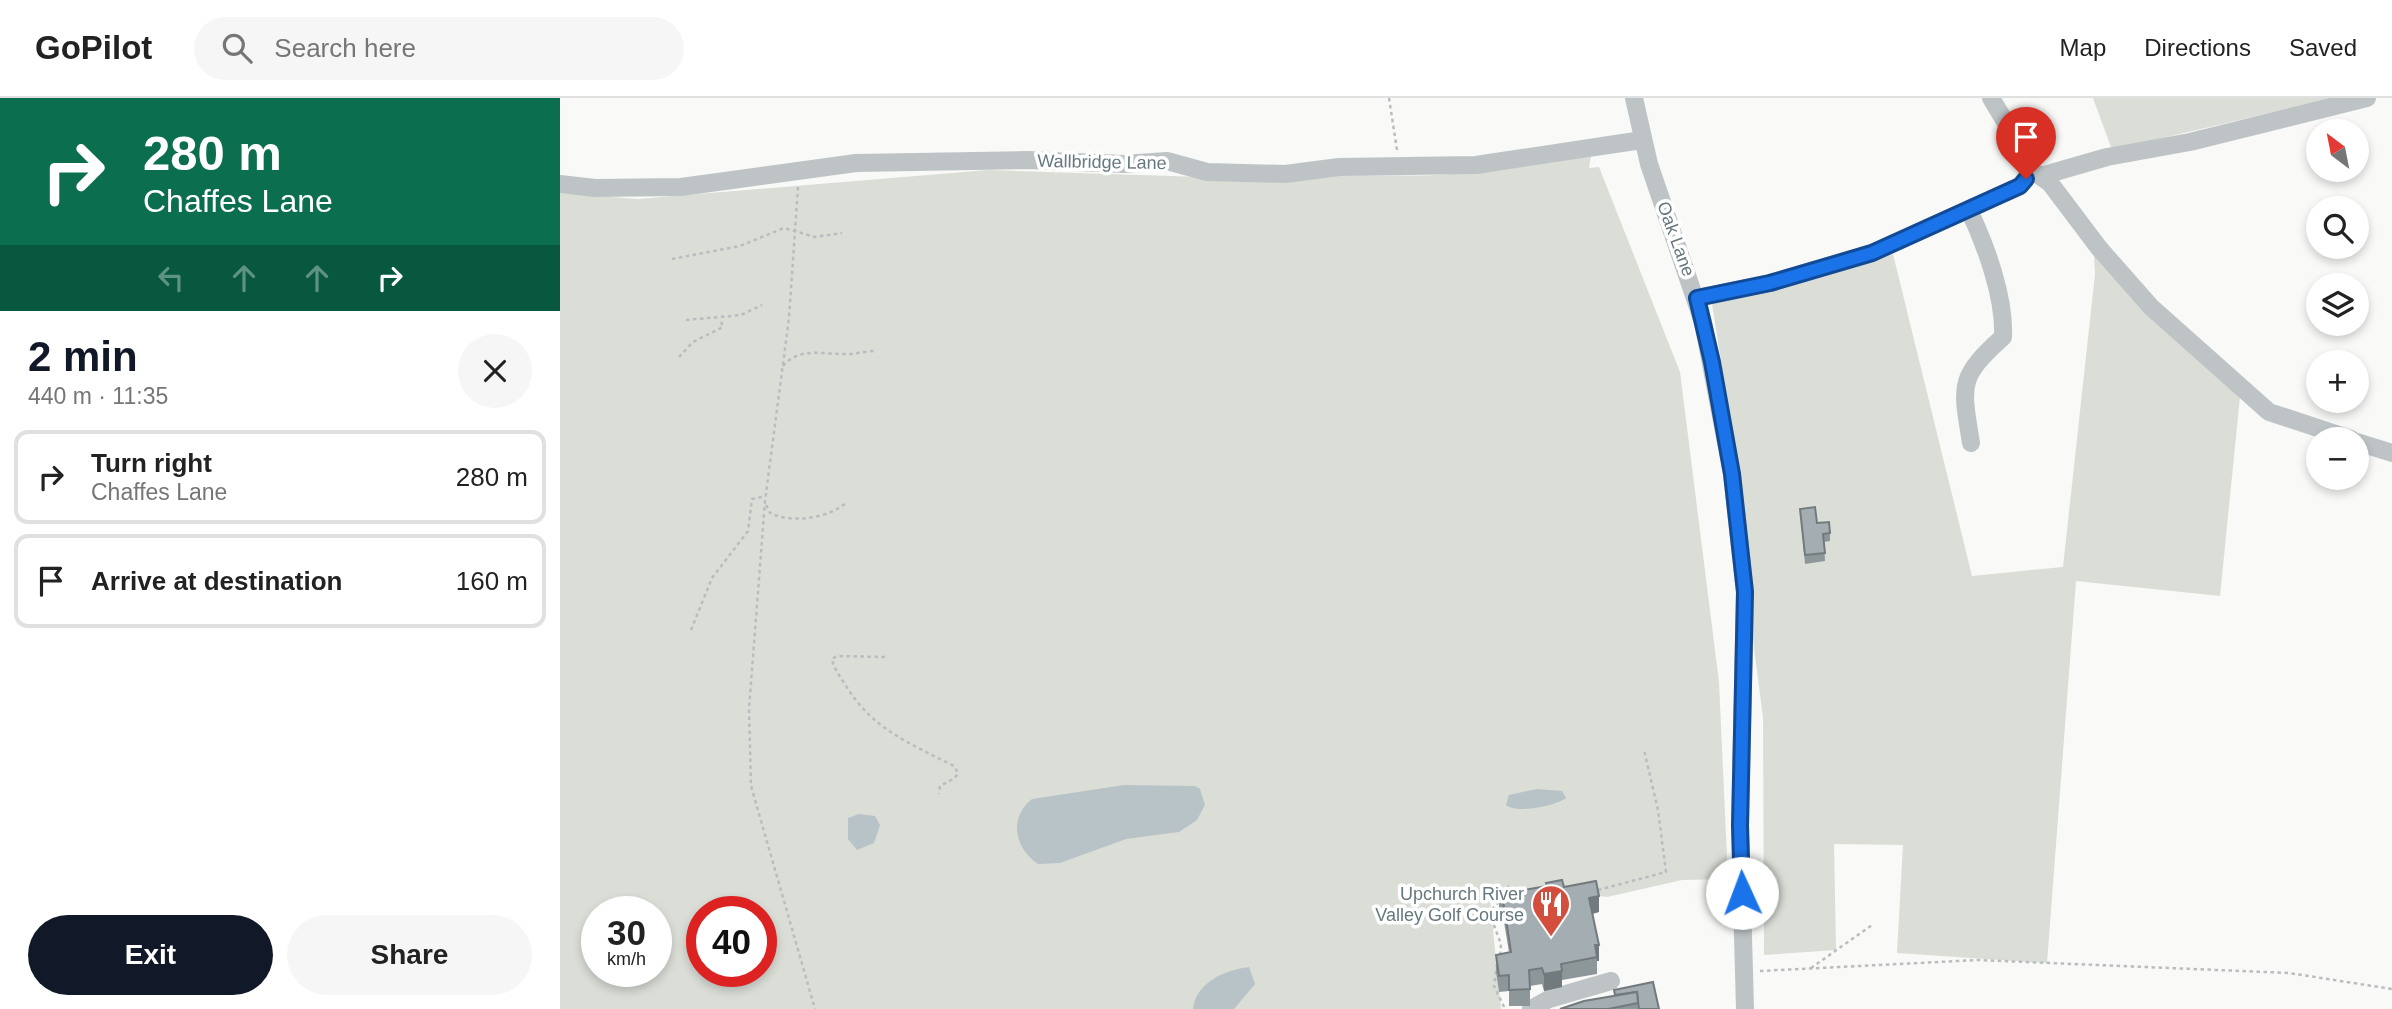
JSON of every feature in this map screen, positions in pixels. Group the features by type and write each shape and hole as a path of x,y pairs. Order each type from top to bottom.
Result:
{"street":[{"name":"Oak Lane","path":"1634,98 1642,140 1697,298 1711,355 1732,474 1745,592 1740,826 1745,1009"},
{"path":"1990,98 2036,173 2151,307 2269,412 2315,427"},
{"path":"1697,298 1770,283 1872,253 2020,186 2036,173 2107,156 2190,142 2367,98"},
{"name":"Wallbridge Lane","path":"560,184 594,188 681,187 856,163 1028,160 1123,164 1167,161 1207,172 1285,174 1339,167 1476,165 1642,140"},
{"path":"1969,210 1984,243 2003,322 2003,337 1968,373 1963,392 1971,443"},
{"path":"2369,446 2392,453"},
{"path":"1723,894 1742,893"},
{"path":"1724,927 1743,925"},
{"path":"1531,1009 1549,999 1611,981"}],"path":[{"path":"1389,98 1400,165"},
{"path":"799,172 783,366 765,501 749,709 751,786 815,1009"},
{"path":"672,259 740,246 784,228 815,237 842,233"},
{"path":"686,320 741,315 762,305"},
{"path":"679,357 693,342 723,327 720,319"},
{"path":"783,366 795,356 805,353 842,355 876,351"},
{"path":"691,630 712,578 748,531 752,499 762,497 770,513 792,519 834,511 847,502"},
{"path":"885,657 837,656 832,659 854,700 878,724 908,744 954,766 958,773 955,778 940,786 939,794"},
{"path":"1594,891 1665,873 1658,810 1644,750"},
{"path":"1504,903 1495,903 1489,912 1502,944 1494,986 1505,1009"},
{"path":"1811,968 1872,925"},
{"path":"1744,971 1978,960 2288,973 2392,989"}],"shaded area":[{"path":"2093,98 2333,98 2112,150"},
{"path":"1591,157 1589,168 1599,167 1680,372 1719,682 1728,879 1682,880 1607,897 1571,891 1490,900 1501,1009 560,1009 560,193 638,199 988,170 1292,180 1328,176 1456,174"},
{"path":"1893,254 1972,576 2063,567 2095,274 2094,255 2240,397 2220,596 2076,581 2047,963 1897,953 1903,845 1834,844 1836,950 1764,955 1763,718 1736,507 1731,424 1712,304"},
{"path":"1124,785 1195,786 1200,789 1205,805 1197,820 1179,832 1126,839 1060,863 1038,864 1024,850 1017,833 1017,824 1024,807 1032,799"},
{"path":"1537,789 1562,791 1566,798 1536,808 1518,809 1506,805 1509,795"},
{"path":"859,814 875,816 880,825 874,843 857,850 848,839 848,818"},
{"path":"1249,967 1255,984 1234,1009 1193,1009 1200,991 1213,979"}],"building":[{"path":"1815,507 1817,523 1829,522 1830,533 1823,534 1825,553 1805,555 1800,509"},
{"name":"Upchurch River Valley Golf Course","path":"1562,880 1564,887 1596,881 1599,896 1589,898 1599,945 1595,945 1597,957 1561,964 1562,971 1544,974 1542,968 1529,970 1530,989 1509,990 1509,975 1499,976 1496,955 1511,952 1504,906 1499,894 1508,887 1512,892 1547,886 1546,883"},
{"path":"1653,982 1659,1009 1639,1009 1637,992 1615,995 1614,990"},
{"path":"1637,992 1638,1003 1608,1009 1560,1009 1584,1001"}],"place":[{"name":"Upchurch River Valley Golf Course","path":"1551,938"}],"route":[{"path":"1742,893 1740,826 1745,592 1732,474 1712,362 1697,298 1770,283 1872,253 1960,215 2020,186 2026,179"}]}
